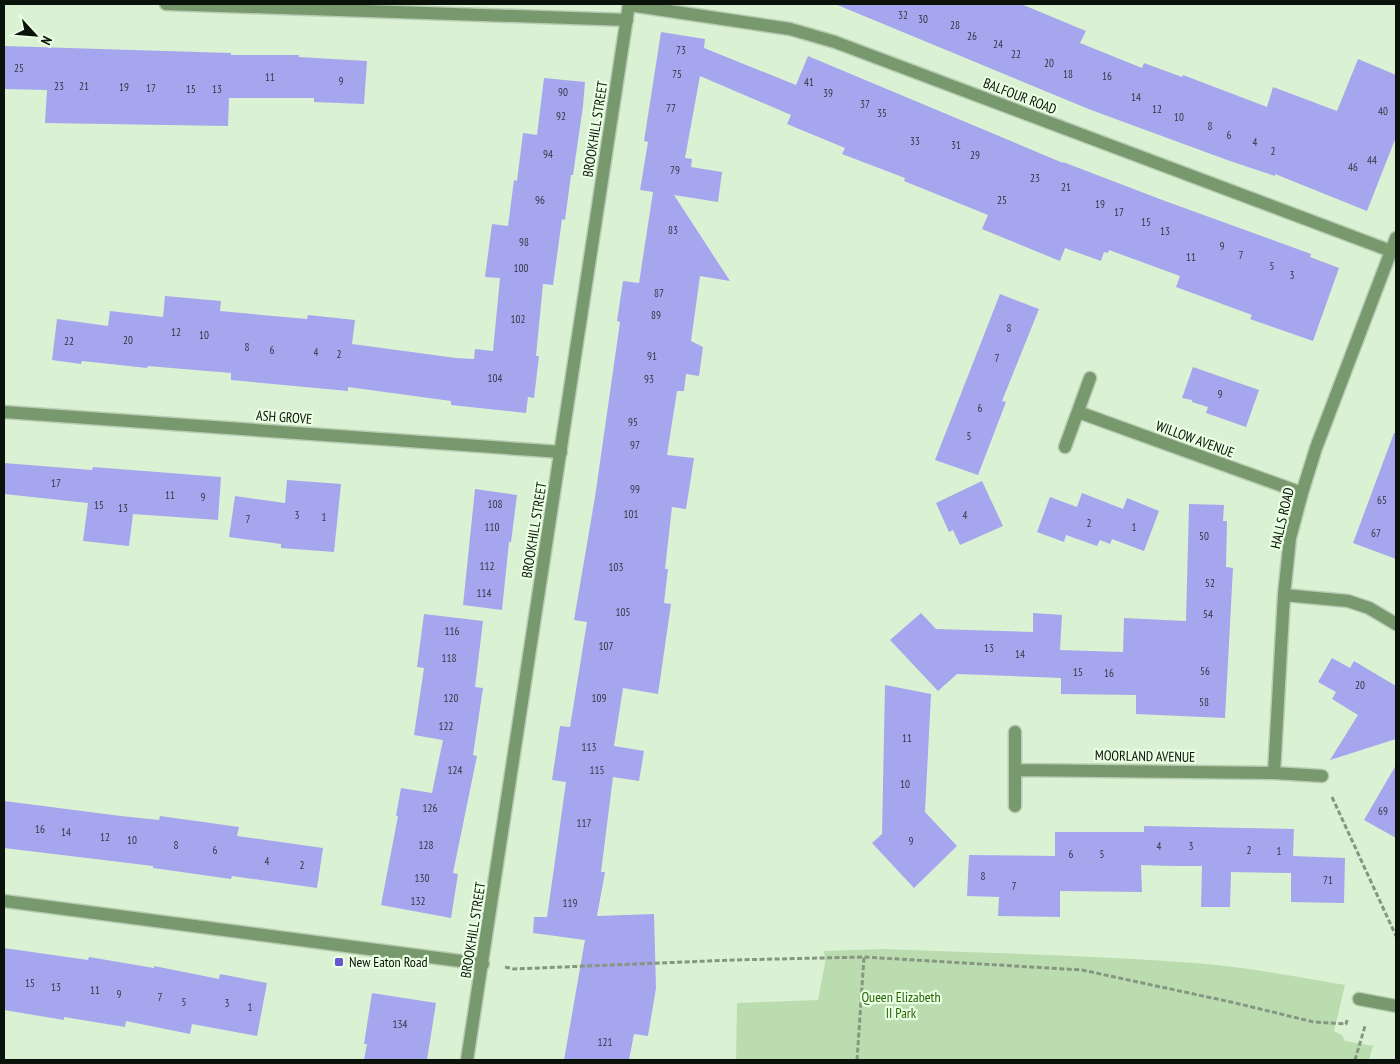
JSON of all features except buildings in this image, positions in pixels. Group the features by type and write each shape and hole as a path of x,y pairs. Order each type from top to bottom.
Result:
{"street":[{"path":"166,4 627,20"},
{"name":"BROOKHILL STREET","path":"467,1060 629,4"},
{"name":"BALFOUR ROAD","path":"629,4 790,29 835,42 1391,250"},
{"name":"HALLS ROAD","path":"1274,773 1284,595 1290,538 1316,448 1396,238"},
{"path":"1065,447 1090,378"},
{"name":"ASH GROVE","path":"4,412 561,452"},
{"name":"WILLOW AVENUE","path":"1078,412 1302,493"},
{"path":"1284,595 1348,601 1369,608 1396,624"},
{"path":"1014,806 1015,732"},
{"name":"MOORLAND AVENUE","path":"1015,770 1274,773"},
{"path":"1274,773 1322,776"},
{"path":"4,901 483,964"},
{"path":"1359,999 1396,1006"}],"path":[{"path":"1322,776 1396,936"},
{"path":"857,1060 864,957"},
{"path":"483,964 514,969 864,957 1082,970 1314,1022 1346,1024 1352,997 1359,999"},
{"path":"1355,1060 1372,1001"}],"green space":[{"name":"Queen Elizabeth II Park","path":"883,949 1078,956 1195,963 1251,969 1345,985 1334,1031 1342,1035 1345,1041 1373,1046 1369,1060 736,1060 737,1003 818,1000 825,963 824,951"}],"place":[{"name":"New Eaton Road","path":"339,962"}]}
